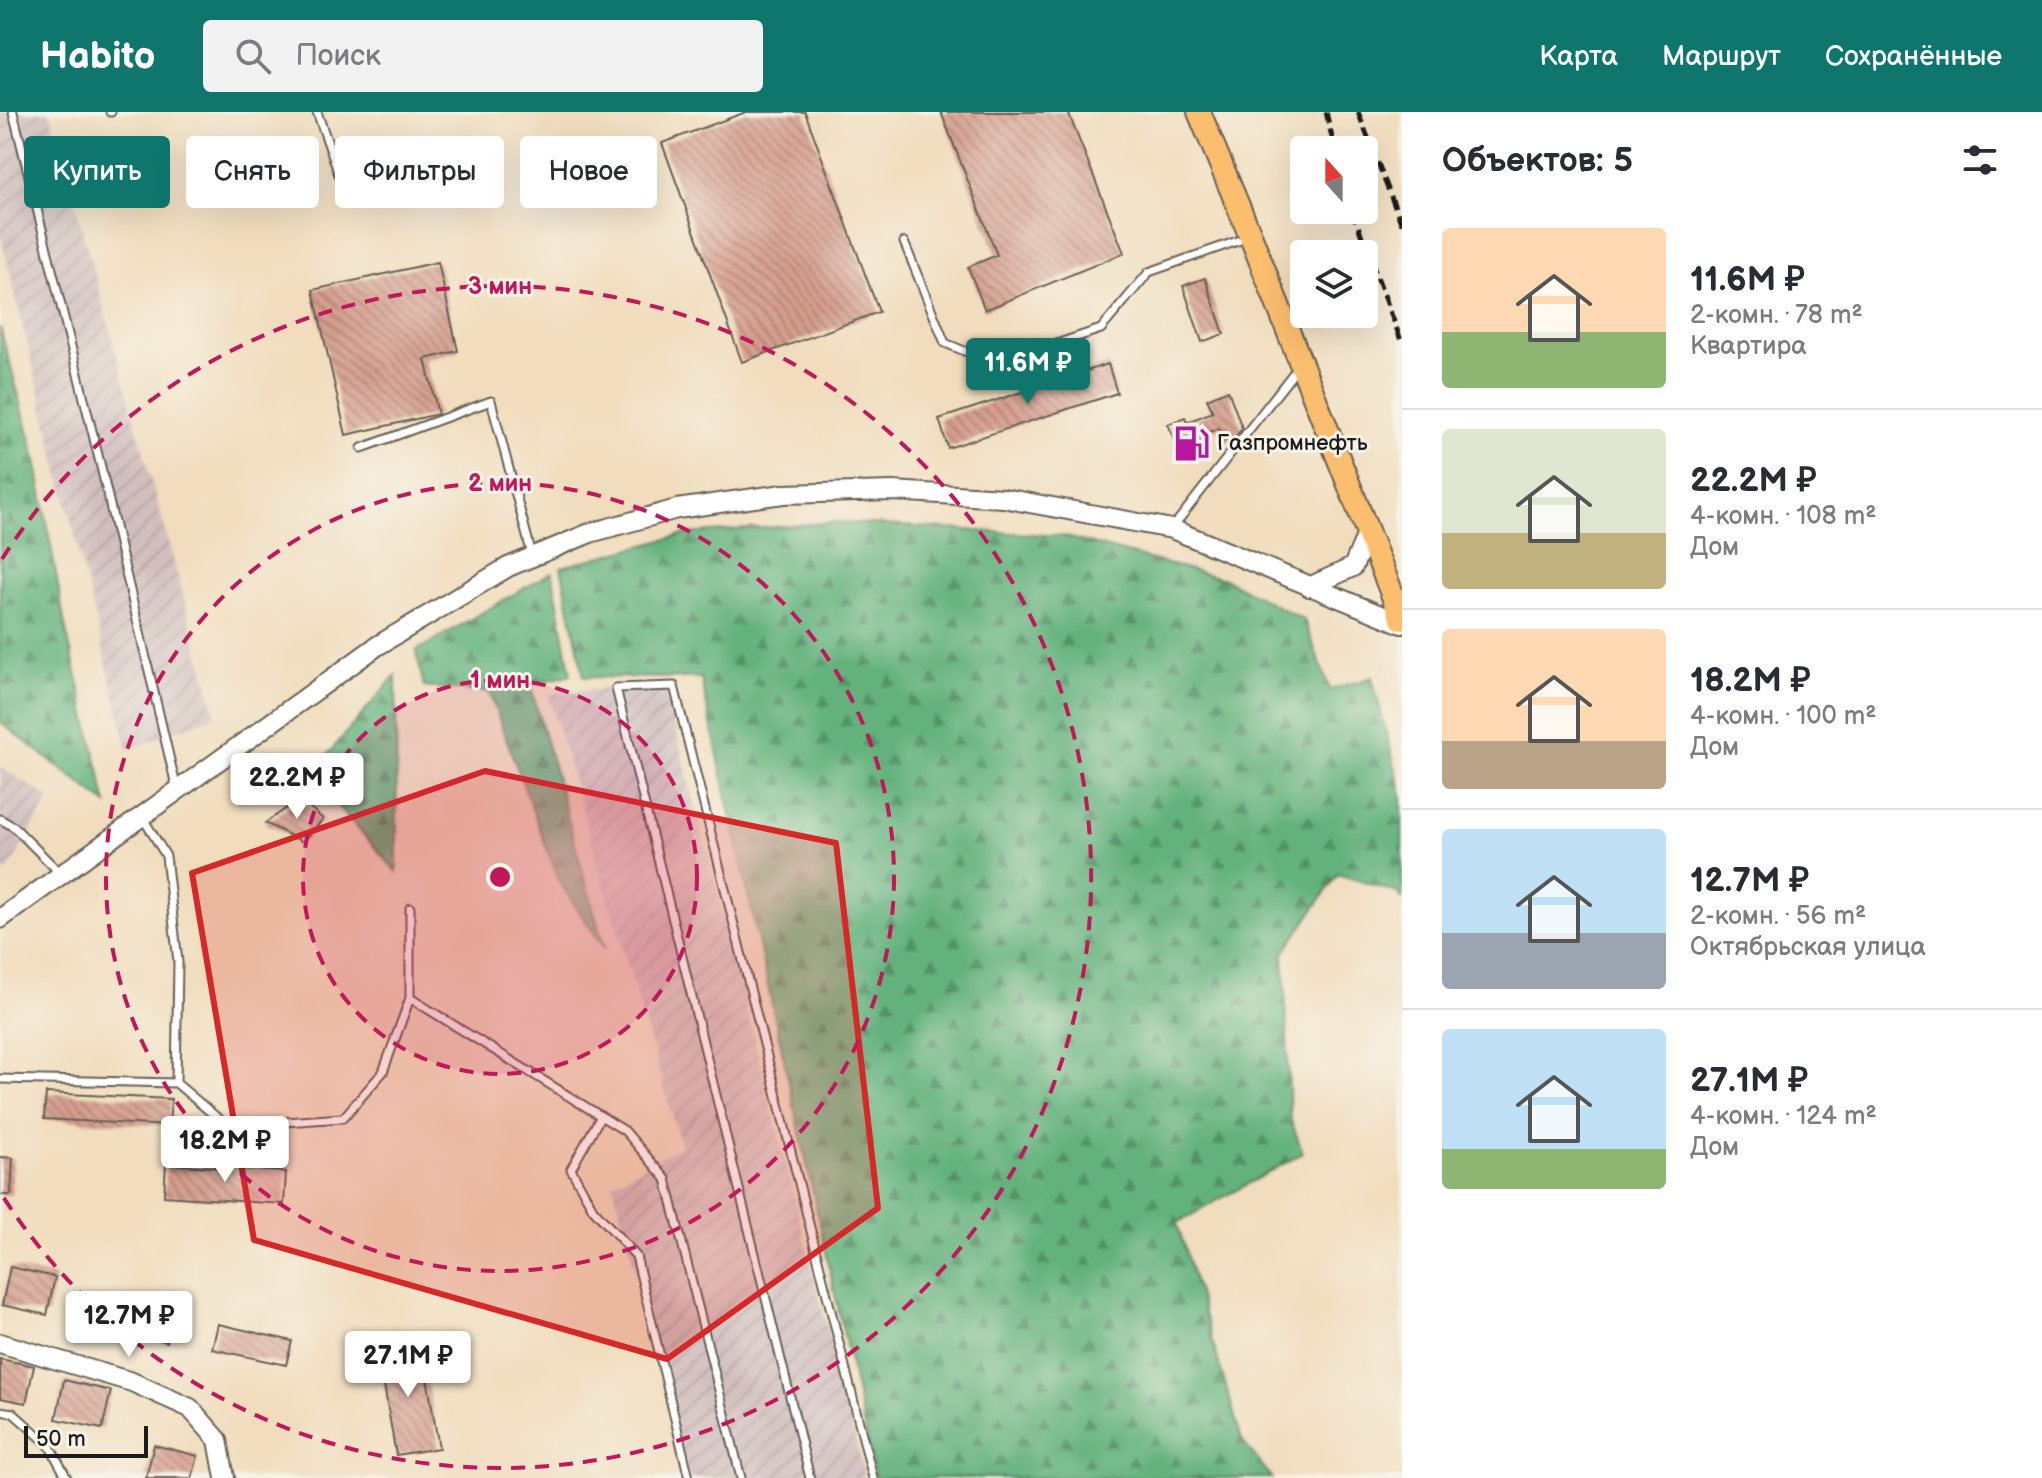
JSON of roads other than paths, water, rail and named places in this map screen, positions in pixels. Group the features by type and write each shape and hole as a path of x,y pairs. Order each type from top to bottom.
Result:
{"main road":[{"path":"1199,112 1402,622"}],"street":[{"path":"0,919 377,646 508,567 590,533 677,509 783,494 893,491 1003,498 1172,529 1309,587 1402,622"},
{"path":"1309,587 1353,567 1368,531"},
{"path":"0,1343 132,1382 190,1408 218,1440 225,1478"}],"lane":[{"path":"13,112 177,790"},
{"path":"317,112 335,163"},
{"path":"904,242 945,343 996,364 1101,329 1149,272 1251,237"},
{"path":"1172,529 1301,364"},
{"path":"362,448 491,401 532,557"},
{"path":"810,1478 616,688 674,686 873,1478"},
{"path":"141,816 166,856 178,962 176,1083"},
{"path":"0,819 14,827 61,874"},
{"path":"0,1079 176,1083 227,1126 343,1118 383,1072 410,998 410,908"},
{"path":"410,998 625,1131 666,1179 741,1478"},
{"path":"601,1116 571,1169 593,1209 636,1256 689,1478"},
{"path":"0,1411 13,1413 49,1445 67,1478"}],"railway":[{"path":"1326,112 1332,136"},
{"path":"1358,112 1402,225"},
{"path":"1357,224 1402,343"}],"place":[{"name":"Газпромнефть","path":"1191,443"}]}
